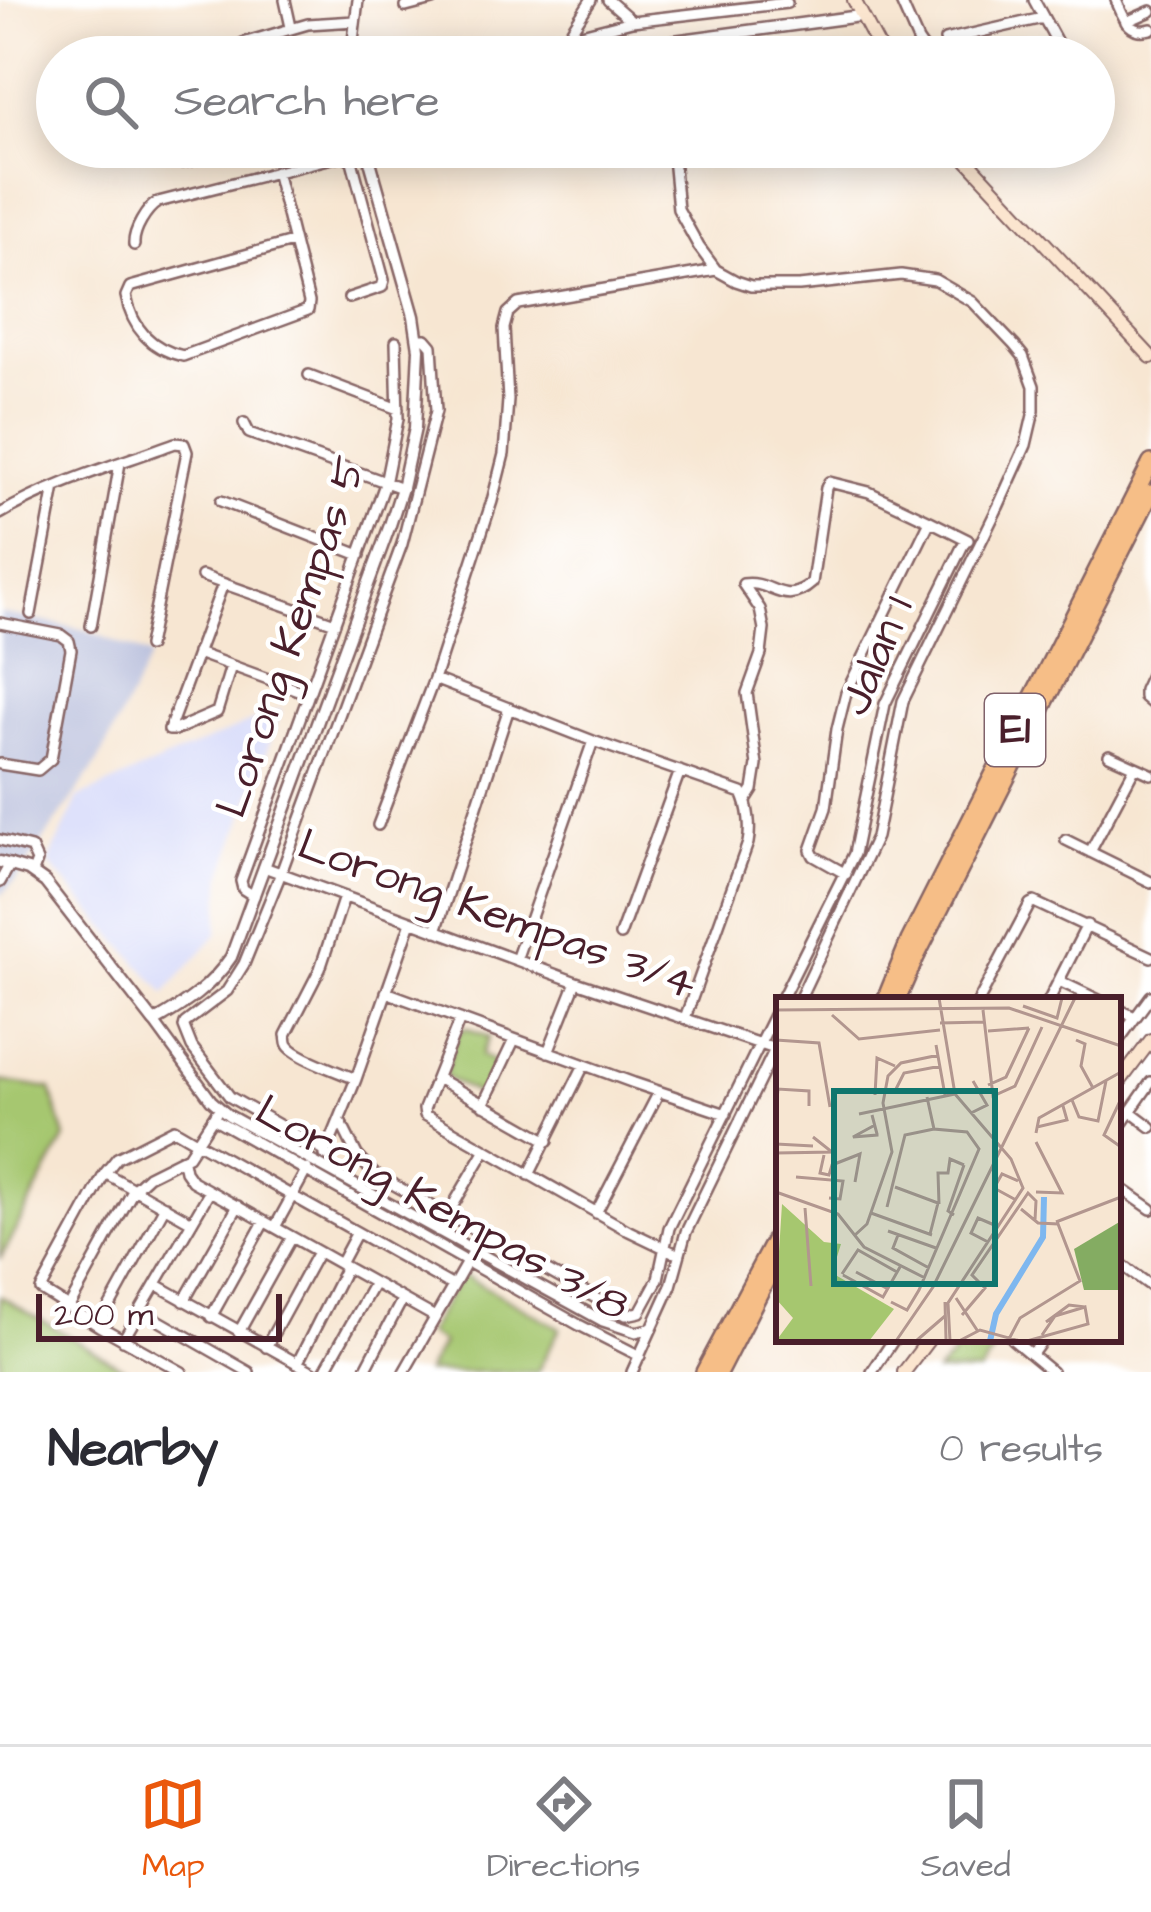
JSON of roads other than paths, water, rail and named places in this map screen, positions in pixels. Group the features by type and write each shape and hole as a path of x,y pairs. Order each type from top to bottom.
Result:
{"highway":[{"name":"E1","path":"886,997 909,940 1151,463"},
{"name":"E1","path":"898,997 1151,493"},
{"path":"704,1372 776,1237"},
{"path":"719,1372 776,1261"}],"main road":[{"path":"854,0 872,36"},
{"path":"975,168 1151,357"},
{"path":"1121,1080 1151,1040"},
{"path":"904,1372 927,1342"}],"street":[{"path":"285,0 290,27"},
{"path":"353,36 358,0"},
{"path":"406,7 433,0"},
{"path":"569,36 591,0"},
{"path":"608,0 632,21"},
{"path":"900,0 916,36"},
{"path":"1034,0 1053,36"},
{"path":"1116,0 1134,30 1151,29"},
{"path":"1126,22 1146,14 1132,0"},
{"path":"572,36 632,21 787,2 791,26"},
{"path":"712,36 860,16"},
{"path":"963,36 1043,18"},
{"path":"264,36 290,27 355,21"},
{"path":"134,245 154,203 288,168"},
{"path":"349,298 384,284 354,168"},
{"path":"154,1022 190,1000 221,972 236,946 402,488 418,401 418,339 372,168"},
{"path":"674,168 678,209 716,270 736,281 767,286 917,276 951,287 987,316 1023,356 1033,377 1035,398 1026,445 903,700 876,837 800,997"},
{"path":"276,171 309,302 305,313 183,356 170,353 134,325 126,290 292,242"},
{"path":"363,201 380,197"},
{"path":"378,825 434,679 504,454 508,313 518,304 716,270"},
{"path":"326,1152 230,1097 184,1031 185,1023 226,991 238,974 281,873 402,544 436,411 434,354 429,341 418,339"},
{"name":"Lorong Kempas 5","path":"254,896 243,890 241,880 385,484 397,429 396,342"},
{"path":"309,375 398,409"},
{"path":"244,423 249,433 402,488"},
{"path":"0,514 55,487 175,443 184,444 187,452 148,646"},
{"path":"91,626 120,463"},
{"path":"746,801 757,765 747,693 764,629 760,609 743,584 756,582 789,595 812,583 829,482 869,492 978,545"},
{"path":"31,614 55,487"},
{"path":"221,501 360,555"},
{"path":"856,879 811,850 826,808 846,693 930,521"},
{"name":"Jalan 1","path":"782,997 858,843 885,704 966,539"},
{"path":"202,577 335,623"},
{"path":"223,584 169,727 172,731 217,712 231,666"},
{"path":"0,622 61,634 71,650 51,759 29,771 0,764"},
{"path":"196,653 309,694"},
{"path":"1147,700 1144,690 1151,675"},
{"path":"434,679 737,790 746,801 748,843 685,1018"},
{"path":"436,931 509,708"},
{"path":"516,959 593,740"},
{"path":"1109,754 1151,774"},
{"path":"1090,852 1135,766"},
{"path":"620,935 680,771"},
{"path":"0,840 31,848 37,861 33,872"},
{"path":"1066,840 1150,879"},
{"path":"0,882 5,863 33,872 56,895 154,1022 215,1113 438,1231 471,1255 603,1321 636,1332 652,1328"},
{"name":"Lorong Kempas 3/4","path":"264,867 576,982 760,1044 776,1045"},
{"path":"344,897 320,969 286,1042 305,1057 356,1079"},
{"path":"981,997 1034,902 1151,957"},
{"path":"211,1317 269,1224 326,1152 411,922"},
{"path":"1051,997 1087,925"},
{"path":"1059,981 1093,997"},
{"path":"548,1052 576,982"},
{"path":"386,992 726,1114"},
{"path":"1121,1037 1151,996"},
{"name":"Jalan 1","path":"448,1214 631,1315 640,1312 655,1287 669,1228 776,1010"},
{"path":"1121,1010 1135,1017"},
{"path":"460,1019 424,1113 484,1151 679,1256"},
{"path":"482,1105 514,1040"},
{"path":"632,1372 671,1286 686,1232 776,1047"},
{"path":"529,1175 584,1065"},
{"path":"436,1078 548,1141"},
{"path":"1121,1125 1151,1082"},
{"path":"596,1213 659,1092"},
{"path":"1131,1112 1151,1127"},
{"path":"69,1306 134,1189 179,1163 198,1143 215,1113"},
{"path":"340,1120 363,1165 448,1214"},
{"path":"182,1372 44,1292 42,1285 117,1158 168,1131 180,1131 453,1286"},
{"path":"438,1231 484,1151"},
{"path":"179,1163 210,1191 435,1317"},
{"name":"Lorong Kempas 3/8","path":"313,1167 471,1255 579,1325 640,1356"},
{"path":"105,1173 192,1222"},
{"path":"1121,1188 1151,1209"},
{"path":"124,1340 210,1191"},
{"path":"99,1326 165,1206"},
{"path":"184,1301 238,1207"},
{"path":"297,1364 356,1234"},
{"path":"239,1332 292,1237"},
{"path":"266,1347 318,1252"},
{"path":"404,1372 471,1255"},
{"path":"1121,1264 1151,1286"},
{"path":"324,1372 374,1283"},
{"path":"157,1285 313,1372"},
{"path":"364,1372 402,1300"},
{"path":"142,1311 249,1372"},
{"path":"872,1372 892,1342"},
{"path":"1016,1342 1052,1372"},
{"path":"1032,1354 1041,1342"}]}
